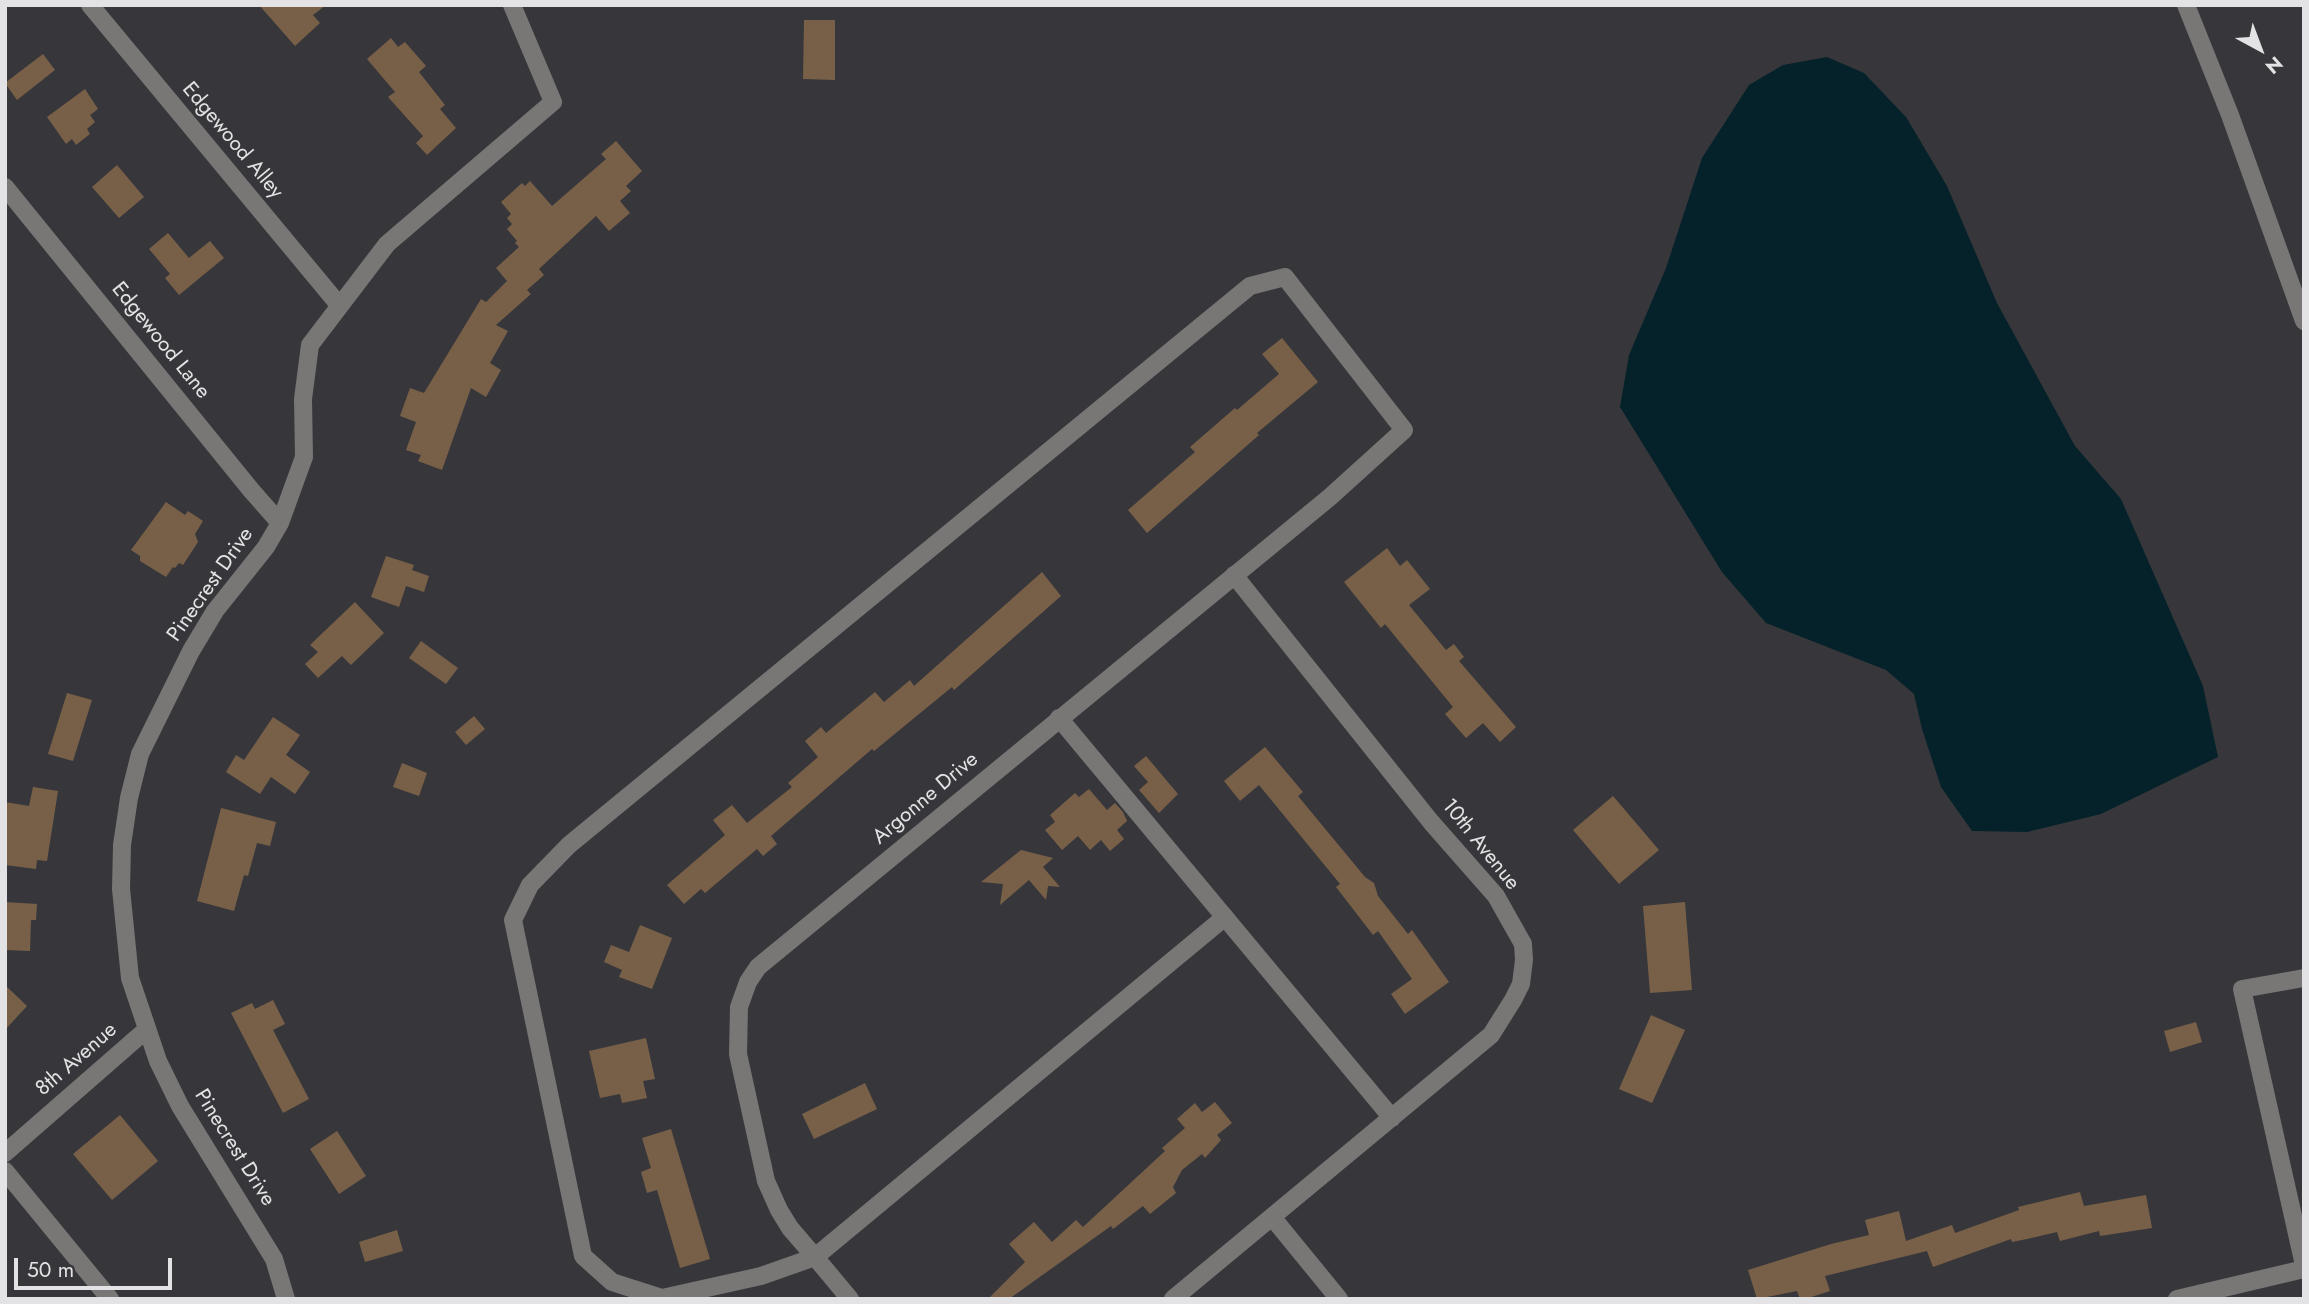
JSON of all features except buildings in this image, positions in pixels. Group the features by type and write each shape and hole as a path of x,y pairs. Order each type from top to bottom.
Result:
{"street":[{"name":"Edgewood Alley","path":"90,5 339,305"},
{"name":"Pinecrest Drive","path":"286,1299 274,1259 180,1106 146,1030 130,978 121,889 122,845 127,810 140,754 191,651 215,611 266,547 281,523 304,457 303,399 310,345 387,244 553,102 512,5"},
{"path":"2186,5 2230,115 2304,321"},
{"name":"Edgewood Lane","path":"8,195 281,523"},
{"name":"Argonne Drive","path":"815,1257 761,1276 662,1298 612,1282 583,1256 513,920 530,886 569,845 1250,286 1285,276 1404,430 1330,497 758,967 748,982 739,1007 738,1054 766,1181 785,1219 850,1299"},
{"name":"10th Avenue","path":"1172,1299 1491,1035 1521,984 1524,960 1523,944 1496,896 1431,822 1234,575"},
{"path":"1059,718 1392,1118"},
{"path":"815,1257 1225,918"},
{"path":"2176,1299 2304,1267 2242,989 2304,978"},
{"name":"8th Avenue","path":"5,1153 146,1030"},
{"path":"5,1171 102,1296"},
{"path":"1272,1217 1339,1299"}],"water":[{"path":"1827,57 1864,73 1906,117 1947,186 1997,303 2075,446 2121,499 2203,686 2218,757 2101,814 2027,832 1972,831 1941,787 1914,694 1886,670 1766,623 1722,572 1620,407 1629,355 1666,268 1702,158 1749,85 1783,65"}]}
